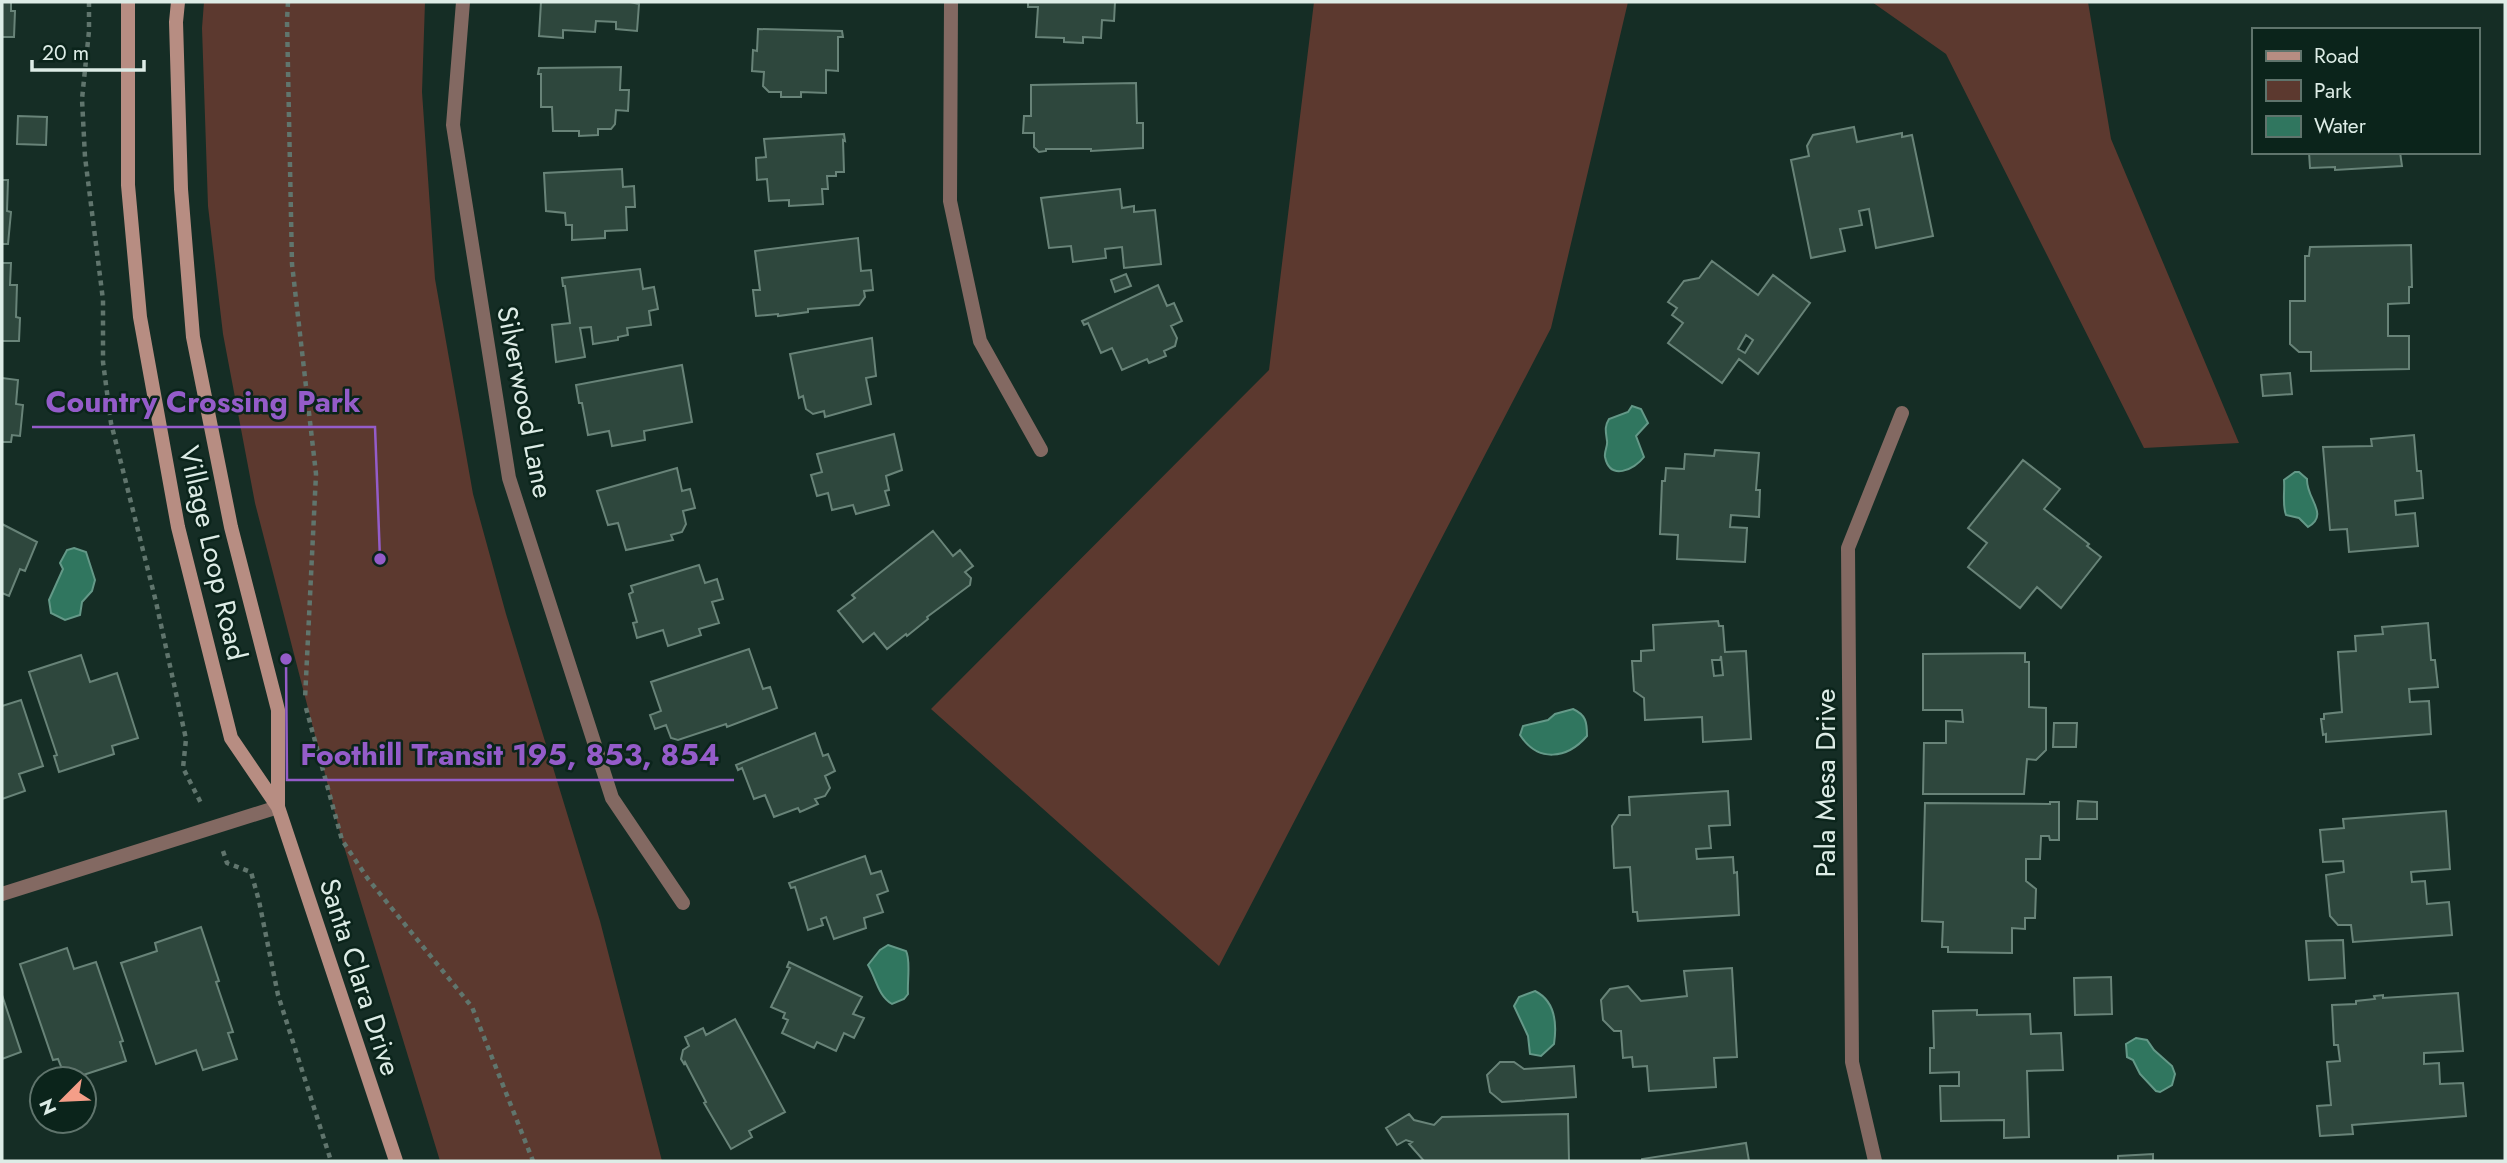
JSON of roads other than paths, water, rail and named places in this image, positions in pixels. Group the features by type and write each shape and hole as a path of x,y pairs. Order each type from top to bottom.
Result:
{"main road":[{"name":"Village Loop Road","path":"128,2 128,185 140,317 178,527 231,738 278,807"},
{"name":"Village Loop Road","path":"178,2 176,22 181,189 193,337 231,527 278,710 278,807"},
{"name":"Santa Clara Drive","path":"278,807 396,1161"}],"street":[{"name":"Silverwood Lane","path":"464,2 453,124 509,478 612,798 683,903"},
{"path":"951,2 950,201 980,341 1041,450"},
{"name":"Pala Mesa Drive","path":"1875,1161 1852,1062 1848,548 1902,413"},
{"path":"2,894 278,807"}],"water":[{"path":"1632,406 1641,409 1648,423 1636,436 1644,457 1629,469 1617,471 1612,469 1605,457 1606,425 1609,419 1628,412"},
{"path":"2295,472 2307,479 2317,511 2317,517 2308,527 2299,518 2286,515 2285,511 2284,480"},
{"path":"74,548 86,552 95,580 92,591 82,602 80,615 65,620 51,613 49,600 63,569 60,563 67,550"},
{"path":"1573,709 1585,720 1587,736 1571,749 1553,755 1544,754 1527,744 1520,735 1523,726 1548,720 1555,714"},
{"path":"888,945 906,951 908,960 908,994 904,999 892,1004 880,992 868,965 880,950"},
{"path":"1535,991 1542,995 1551,1007 1555,1021 1554,1044 1541,1056 1530,1054 1528,1036 1514,1006 1519,997"},
{"path":"2136,1038 2147,1040 2172,1066 2175,1074 2172,1085 2160,1092 2156,1091 2140,1074 2133,1060 2127,1057 2126,1044"}],"place":[{"name":"Country Crossing Park","path":"380,559"},
{"name":"Foothill Transit 195, 853, 854","path":"286,659"}]}
